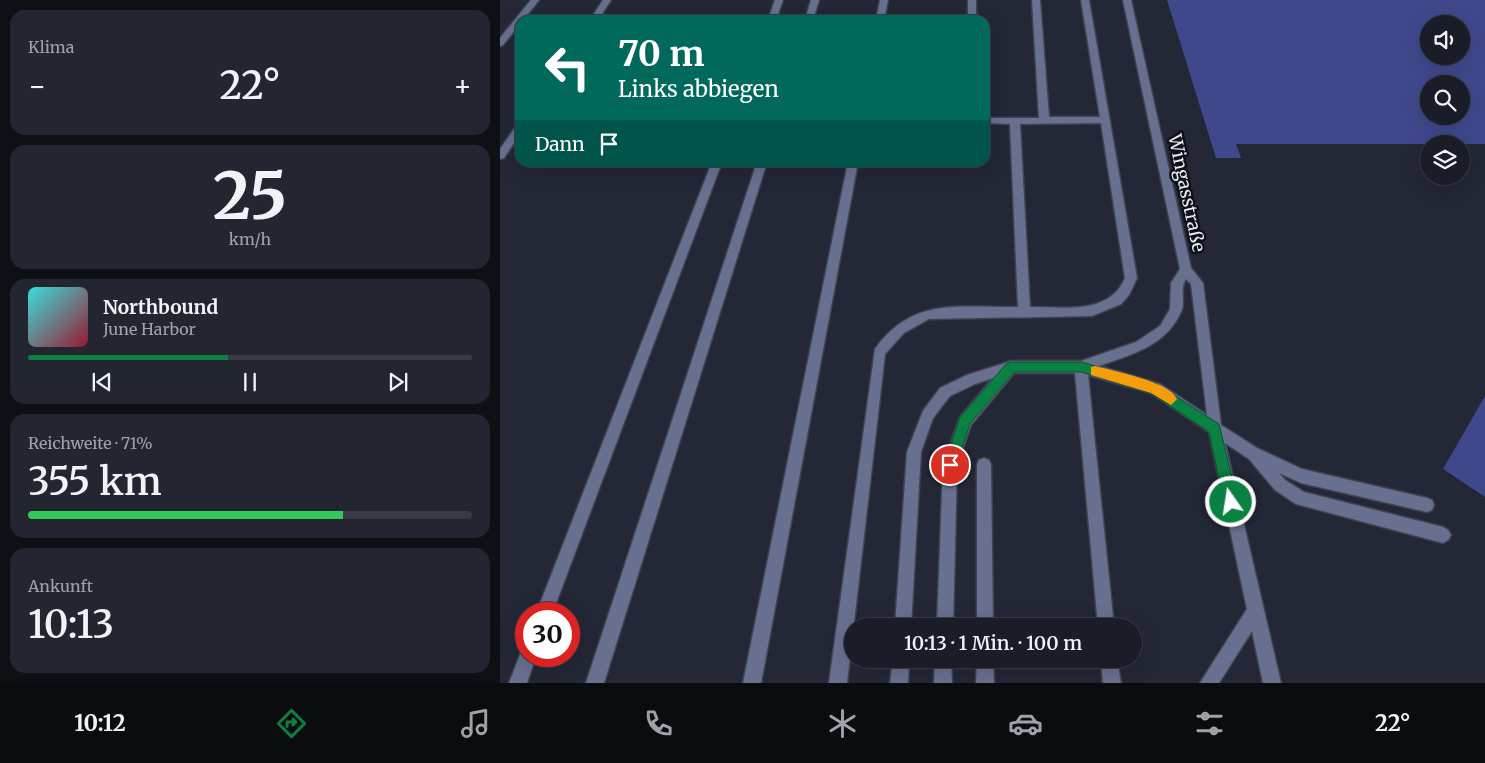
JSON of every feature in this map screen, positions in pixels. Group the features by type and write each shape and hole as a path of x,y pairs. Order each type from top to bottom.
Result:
{"street":[{"path":"523,15 535,0"},
{"path":"597,15 607,0"},
{"path":"774,15 779,0"},
{"path":"810,15 815,0"},
{"path":"881,15 884,0"},
{"path":"972,0 972,15"},
{"path":"1036,0 1044,120"},
{"path":"838,683 880,353 891,336 906,323 928,314 1092,311 1110,305 1125,294 1131,278 1085,0"},
{"name":"Wingasstraße","path":"1081,367 1140,346 1164,330 1176,310 1177,283 1186,270 1127,0"},
{"path":"500,43 515,25"},
{"path":"990,119 1104,120"},
{"path":"1015,120 1024,312"},
{"path":"500,156 515,134"},
{"path":"549,602 715,167"},
{"path":"595,683 760,167"},
{"path":"752,683 852,167"},
{"path":"1186,270 1197,283 1214,428 1272,683"},
{"path":"944,618 950,465 965,421 1011,367"},
{"path":"904,618 914,452 928,415 945,392 972,379 1011,367 1081,367 1155,388 1252,452 1301,476 1427,505"},
{"path":"1081,367 1105,618"},
{"path":"1252,452 1280,484 1301,499 1443,534"},
{"path":"984,465 985,618"},
{"path":"1209,683 1256,611"},
{"path":"518,683 524,667"},
{"path":"899,683 900,668"},
{"path":"943,668 943,683"},
{"path":"985,668 985,683"},
{"path":"1110,668 1112,683"}],"building":[{"path":"1167,0 1485,0 1485,144 1470,144 1470,135 1420,135 1420,144 1236,144 1241,158 1216,158"},
{"path":"1485,396 1485,497 1443,469"}],"slow traffic":[{"path":"1095,371 1155,388 1171,399"}],"route":[{"path":"950,465 965,421 1011,367 1081,367 1155,388 1214,428 1231,502"}]}
